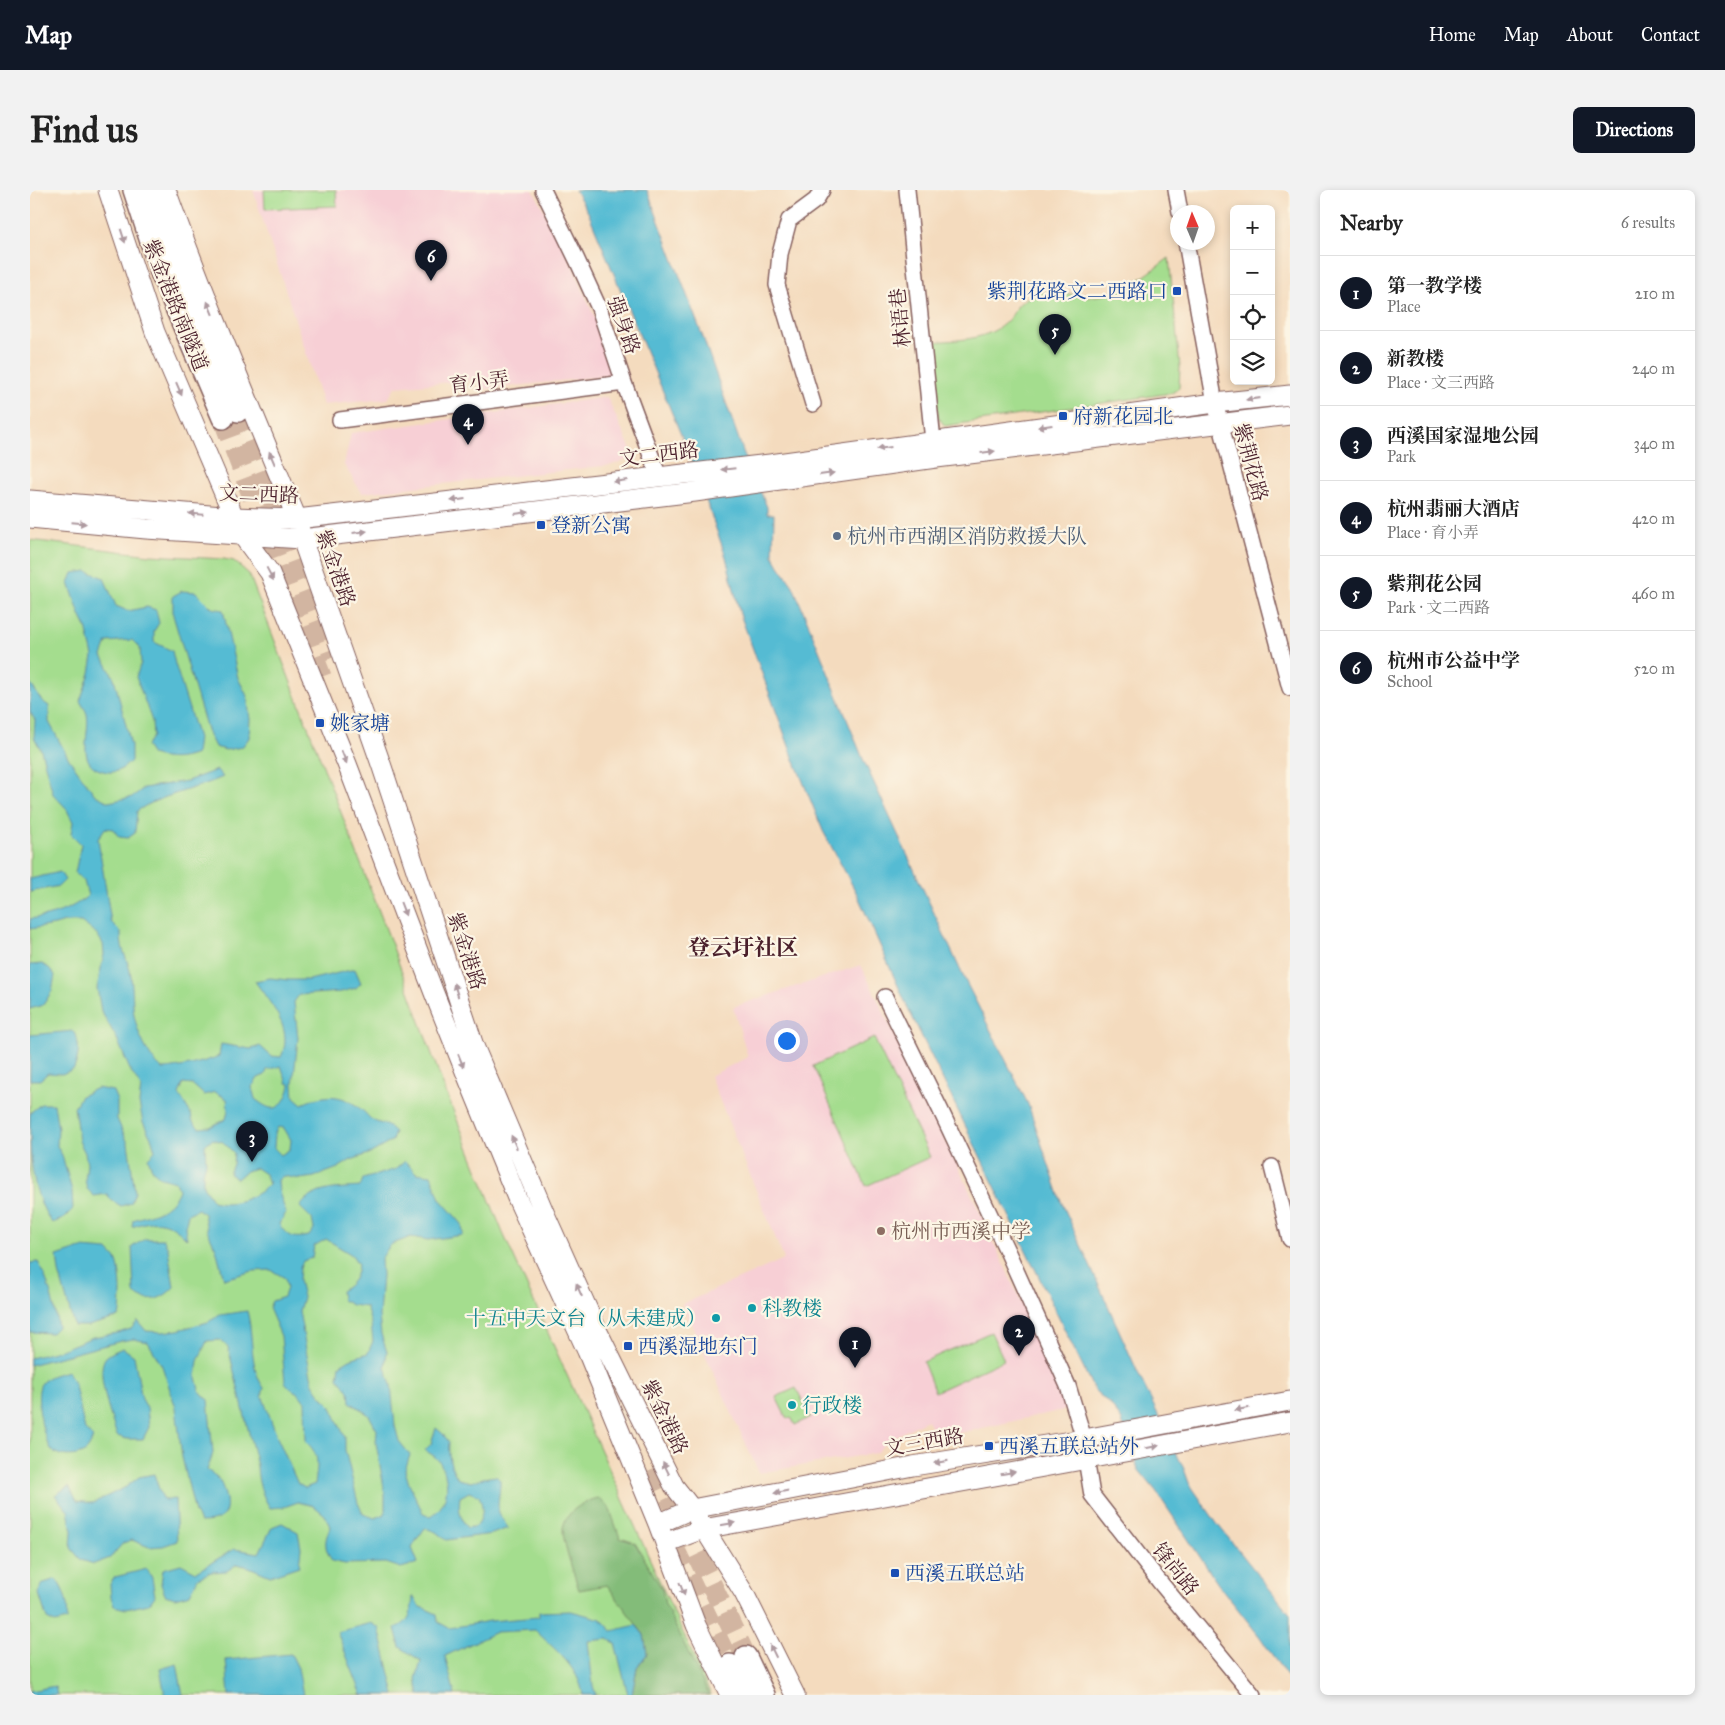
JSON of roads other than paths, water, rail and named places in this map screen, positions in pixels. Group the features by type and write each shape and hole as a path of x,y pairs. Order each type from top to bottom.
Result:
{"highway":[{"name":"紫金港路南隧道","path":"134,190 162,275 230,415 151,190"},
{"path":"745,1695 738,1661 764,1695"}],"main road":[{"path":"108,190 155,332 242,534 270,573 347,764 463,1066 517,1198 587,1351 658,1524 696,1624 730,1695"},
{"name":"紫金港路","path":"166,190 227,352 297,519 302,539 385,776 474,1046 544,1212 597,1330 674,1486 692,1509 744,1593 794,1695"},
{"name":"文二西路","path":"30,518 146,529 302,539 695,492 774,473 933,441 1290,394"},
{"name":"文二西路","path":"30,500 234,517 297,519 685,474 774,473 936,458 1290,415"},
{"name":"文三西路","path":"658,1524 692,1509 913,1466 1084,1439 1290,1401"},
{"path":"665,1543 703,1529 1290,1422"}],"street":[{"name":"强身路","path":"543,190 599,308 624,383 659,477"},
{"path":"814,404 776,285 780,254 789,220 816,200 822,190"},
{"name":"林语巷","path":"907,190 933,441"},
{"path":"1176,190 1179,205"},
{"name":"紫荆花路","path":"1187,250 1215,403 1290,688"},
{"name":"育小弄","path":"340,420 624,383"},
{"path":"885,997 1009,1255 1068,1386 1084,1439"},
{"path":"1272,1167 1290,1239"},
{"name":"锋尚路","path":"1086,1459 1092,1495 1159,1582 1253,1695"}],"water":[{"path":"575,190 647,190 704,340 744,454 767,507 767,514 774,514 773,555 793,586 863,759 965,980 1028,1104 1061,1201 1189,1483 1218,1525 1290,1614 1290,1681 1260,1637 1218,1584 1156,1491 1138,1469 1122,1421 1111,1405 1094,1390 907,1006 857,894 823,831 793,757 740,614 726,557 692,461 588,212"},
{"path":"87,571 104,578 116,606 128,611 147,607 156,610 159,623 154,631 154,642 172,651 198,738 196,754 174,759 152,755 146,746 153,736 152,721 136,677 141,663 140,648 132,640 107,642 102,656 114,678 131,745 131,761 115,772 97,769 91,764 87,757 86,749 87,714 80,701 90,673 93,656 86,627 69,583 73,573"},
{"path":"182,591 196,592 212,608 223,610 238,678 247,696 250,719 249,738 242,747 226,750 215,747 208,733 173,615 173,596"},
{"path":"30,683 42,701 49,706 49,722 69,759 95,795 109,802 132,797 144,788 187,781 217,770 223,777 156,801 137,811 135,833 128,838 119,837 113,829 105,828 98,839 111,922 121,932 122,945 130,971 133,1010 136,1022 148,1051 162,1069 191,1065 219,1056 221,1044 251,1049 260,1046 271,1056 281,1057 285,1036 283,1026 273,1007 255,981 270,978 309,980 355,969 361,983 356,988 341,992 299,995 294,1002 298,1038 293,1085 294,1097 302,1104 319,1098 341,1098 356,1105 371,1119 389,1127 395,1132 392,1141 338,1168 314,1177 300,1179 283,1176 278,1180 279,1192 286,1213 279,1224 288,1235 295,1237 309,1236 314,1229 312,1219 300,1207 305,1200 327,1190 360,1187 363,1179 396,1169 405,1161 416,1173 431,1175 440,1199 462,1224 463,1235 428,1240 411,1237 390,1245 381,1259 382,1275 379,1316 381,1334 387,1352 385,1367 391,1385 395,1426 399,1441 410,1455 405,1470 409,1484 423,1513 431,1516 442,1505 445,1498 447,1482 445,1474 437,1459 425,1450 431,1444 436,1428 449,1442 450,1461 458,1479 471,1482 496,1476 500,1480 498,1509 508,1528 492,1534 446,1540 436,1532 425,1528 412,1548 418,1563 401,1568 386,1563 345,1564 332,1561 326,1548 330,1527 325,1515 314,1506 298,1502 284,1507 270,1508 264,1498 260,1488 257,1466 228,1347 220,1340 207,1341 198,1361 196,1377 199,1390 208,1400 213,1453 207,1470 217,1477 223,1487 226,1511 224,1515 216,1520 200,1522 195,1513 182,1457 176,1408 162,1366 148,1342 134,1339 121,1341 30,1365 30,1358 58,1351 93,1337 131,1329 138,1321 146,1331 162,1332 208,1322 220,1315 247,1311 256,1371 264,1388 262,1395 277,1437 298,1484 305,1488 315,1484 317,1461 314,1452 306,1442 305,1402 285,1382 281,1336 269,1308 272,1301 284,1297 287,1288 285,1278 271,1270 253,1271 224,1279 216,1249 207,1230 204,1214 198,1209 188,1214 185,1227 187,1239 174,1227 162,1222 148,1222 132,1227 133,1220 160,1211 166,1207 171,1203 179,1190 176,1182 157,1175 150,1164 148,1158 155,1151 143,1122 139,1103 141,1087 130,1070 117,1039 101,1011 97,988 104,954 103,944 97,934 81,922 65,922 30,929 30,919 61,912 88,896 84,881 75,873 81,844 71,834 73,822 66,808 53,794 41,750 34,737 35,720 30,712","holes":["281,1066 287,1083 290,1084 282,1104 275,1108 267,1107 255,1099 252,1087 258,1078 265,1075 267,1070","183,1084 193,1085 204,1095 215,1092 227,1099 228,1110 226,1119 210,1127 199,1128 193,1122 191,1114 179,1094","278,1127 284,1128 291,1140 290,1149 281,1155 274,1148 275,1133","212,1139 223,1142 234,1153 233,1164 229,1174 237,1179 246,1171 256,1168 265,1174 269,1184 264,1189 243,1200 228,1203 213,1201 203,1186 203,1174 206,1163 205,1145","326,1239 352,1255 358,1264 353,1280 341,1291 342,1300 352,1305 366,1307 371,1323 373,1341 368,1353 350,1359 340,1365 338,1378 349,1391 350,1402 369,1415 377,1430 376,1443 385,1494 385,1514 375,1518 363,1514 358,1503 345,1450 345,1437 330,1405 313,1384 299,1311 303,1297 299,1280 300,1268 303,1261 312,1258 314,1246","469,1492 479,1496 482,1512 477,1526 467,1528 461,1517 460,1497"]},
{"path":"60,872 65,880 59,886 30,892 30,879"},
{"path":"42,964 55,975 52,991 43,1005 30,1009 30,965"},
{"path":"73,1031 77,1040 78,1050 74,1069 62,1074 48,1073 40,1080 30,1080 30,1035"},
{"path":"97,1088 113,1091 117,1101 117,1119 128,1143 135,1192 131,1203 121,1206 111,1200 107,1194 94,1196 87,1189 85,1180 87,1164 85,1153 79,1141 74,1107 81,1096"},
{"path":"41,1104 54,1104 58,1129 57,1146 62,1155 72,1191 73,1209 63,1219 52,1223 39,1198 31,1158 30,1116 31,1112"},
{"path":"145,1239 164,1239 168,1249 174,1287 165,1295 150,1300 139,1297 134,1293 132,1247"},
{"path":"81,1248 108,1250 116,1259 121,1288 119,1317 88,1326 74,1326 59,1272 57,1256"},
{"path":"38,1262 48,1285 58,1327 52,1333 30,1332 30,1263"},
{"path":"123,1348 134,1356 142,1399 147,1408 149,1427 143,1439 127,1439 117,1436 105,1395 102,1373 103,1363 106,1357"},
{"path":"68,1371 75,1386 85,1430 93,1437 86,1451 79,1455 70,1456 60,1455 49,1446 39,1408 39,1390 43,1381 53,1375"},
{"path":"154,1474 164,1500 175,1499 177,1541 163,1546 149,1547 132,1540 123,1543 110,1558 94,1564 81,1560 71,1548 72,1531 68,1511 55,1495 69,1486 77,1501 93,1503 126,1487 139,1477"},
{"path":"282,1523 298,1532 301,1548 299,1566 270,1576 237,1564 227,1571 211,1572 198,1578 190,1594 175,1598 165,1595 161,1584 163,1569 181,1564 196,1572 234,1549 259,1553 272,1527"},
{"path":"147,1569 152,1578 155,1596 149,1604 126,1609 114,1606 110,1584 115,1577"},
{"path":"56,1579 66,1598 67,1620 55,1623 47,1619 39,1594 41,1584"},
{"path":"413,1595 419,1606 437,1614 438,1622 449,1628 490,1621 539,1617 539,1612 571,1611 601,1619 612,1631 636,1625 644,1635 647,1654 637,1667 632,1695 628,1695 615,1643 608,1639 588,1641 593,1686 596,1695 583,1695 581,1685 571,1667 535,1630 496,1632 445,1656 455,1695 419,1695 416,1679 421,1661 400,1647 395,1628 404,1623 410,1615"},
{"path":"371,1623 379,1628 395,1695 362,1695 337,1632"},
{"path":"291,1654 298,1668 303,1695 229,1695 226,1660"},
{"path":"177,1664 183,1695 165,1695 160,1669"},
{"path":"55,1686 57,1695 30,1695 30,1691"}],"tunnel":[{"path":"238,411 334,657"},
{"path":"223,418 325,687"},
{"path":"656,1468 746,1657"},
{"path":"674,1548 730,1665"}],"place":[{"name":"杭州市公益中学","path":"431,281"},
{"name":"紫荆花路文二西路口","path":"1177,291"},
{"name":"紫荆花公园","path":"1055,355"},
{"name":"府新花园北","path":"1063,416"},
{"name":"杭州翡丽大酒店","path":"468,445"},
{"name":"登新公寓","path":"541,525"},
{"name":"杭州市西湖区消防救援大队","path":"837,536"},
{"name":"姚家塘","path":"320,723"},
{"name":"西溪国家湿地公园","path":"252,1162"},
{"name":"杭州市西溪中学","path":"881,1231"},
{"name":"科教楼","path":"752,1308"},
{"name":"十五中天文台（从未建成）","path":"716,1318"},
{"name":"西溪湿地东门","path":"628,1346"},
{"name":"新教楼","path":"1019,1356"},
{"name":"第一教学楼","path":"855,1368"},
{"name":"行政楼","path":"792,1405"},
{"name":"西溪五联总站外","path":"989,1446"},
{"name":"西溪五联总站","path":"895,1573"}],"district":[{"name":"登云圩社区","path":"743,947"}]}
